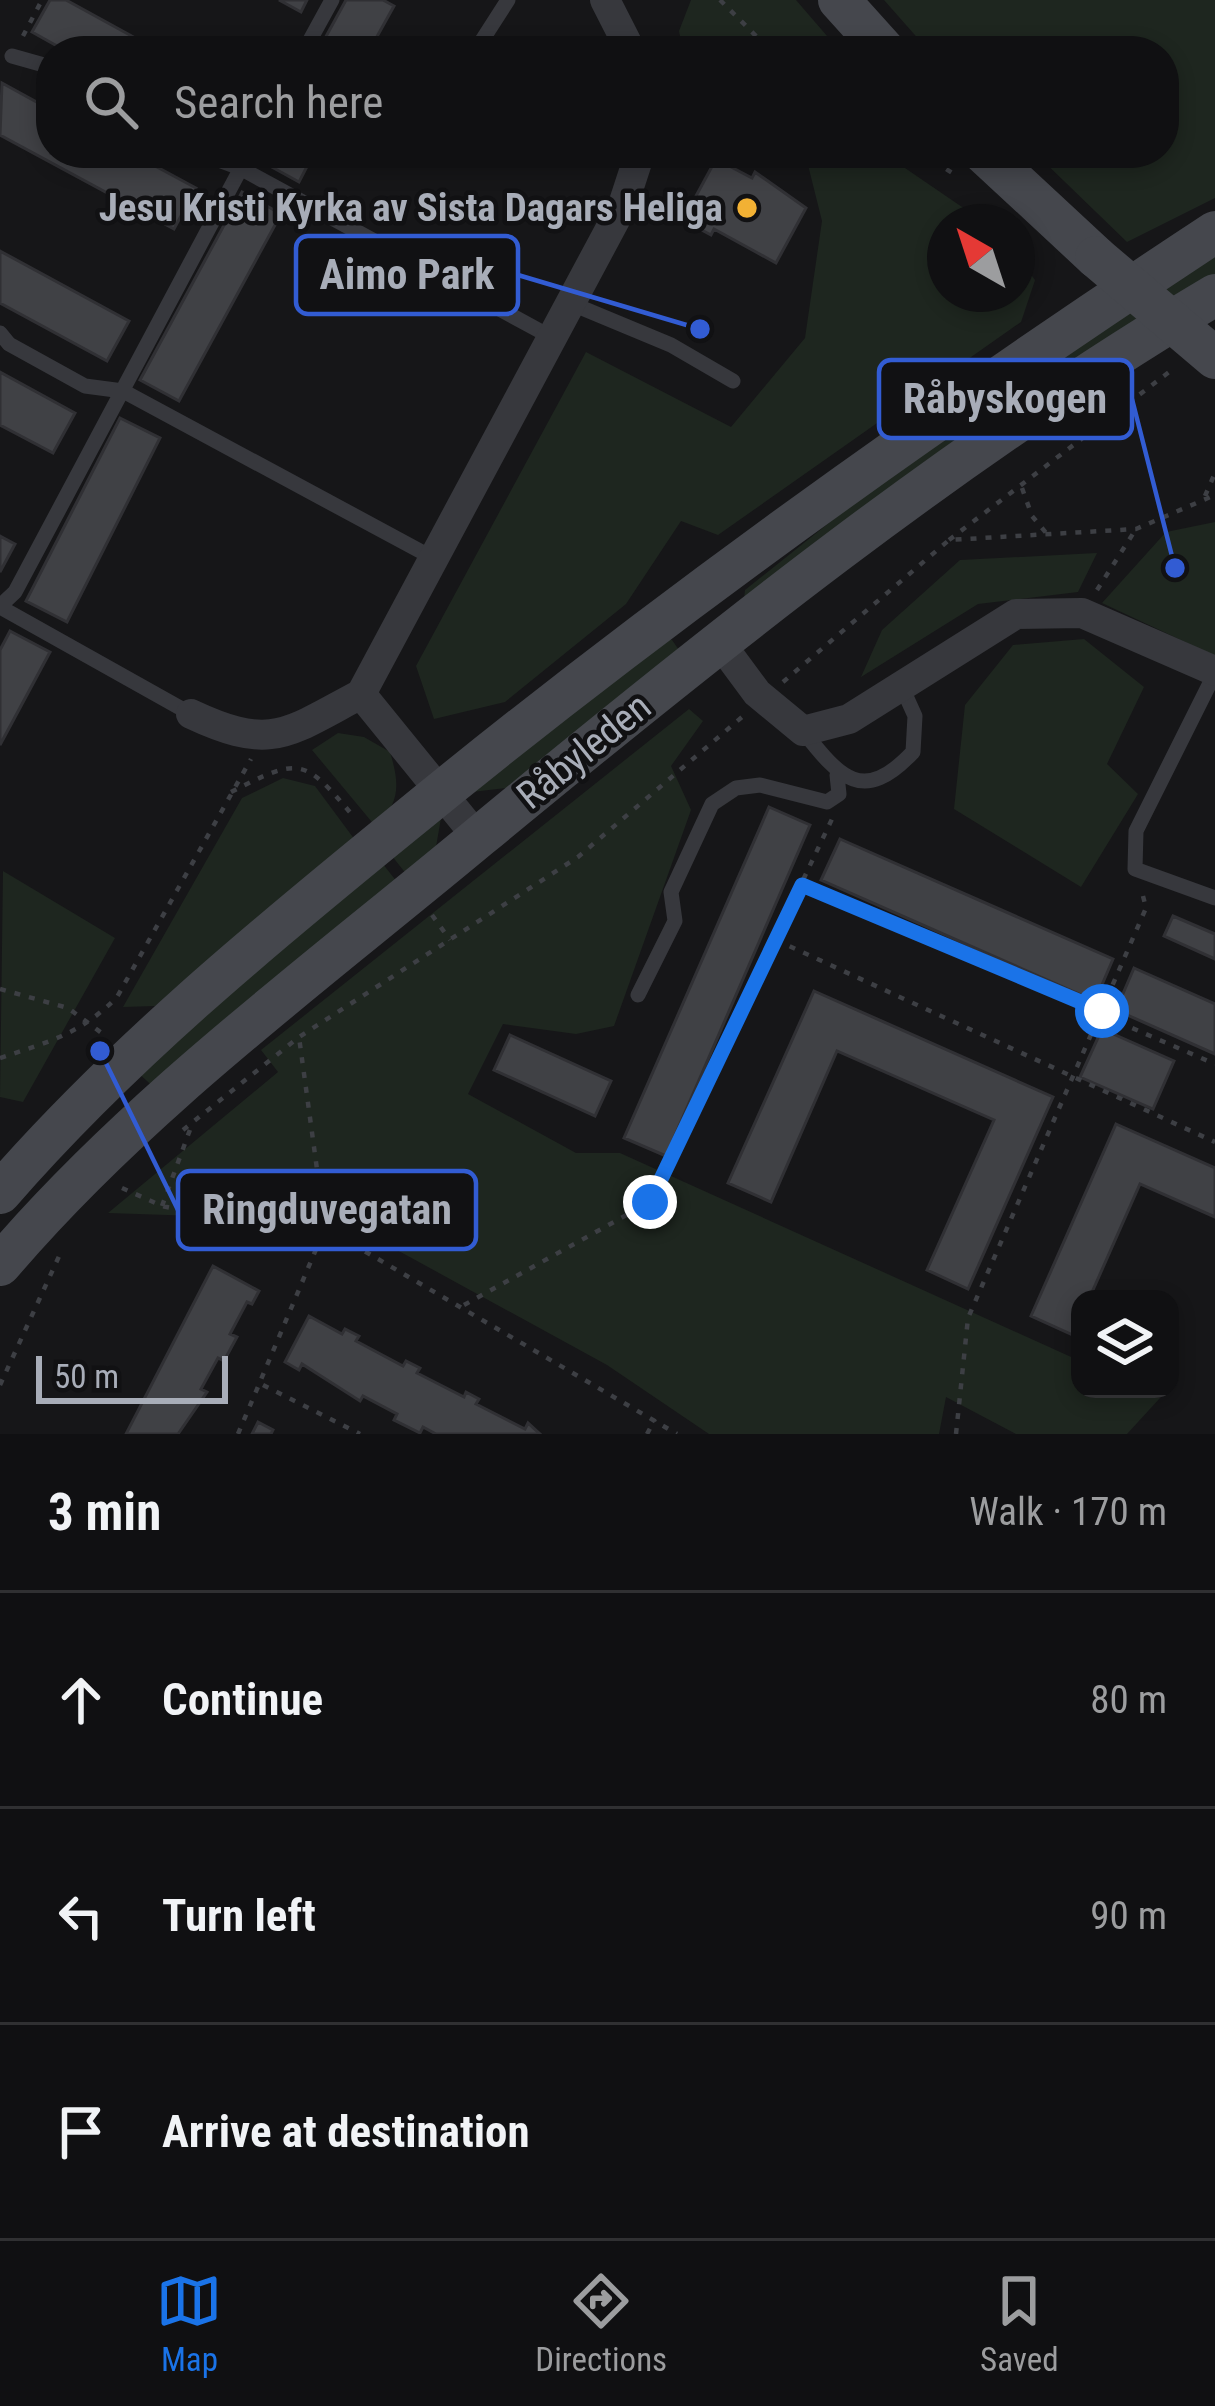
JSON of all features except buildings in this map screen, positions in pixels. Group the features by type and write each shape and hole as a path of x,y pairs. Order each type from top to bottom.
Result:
{"main road":[{"path":"838,0 871,36"},
{"path":"1000,168 1096,257 1197,362"},
{"name":"Råbyleden","path":"0,1193 161,1028 442,791 636,638 939,414 1215,232"},
{"name":"Råbyleden","path":"0,1265 70,1188 247,1030 720,643 854,540 1215,295"}],"street":[{"path":"605,0 623,36"},
{"path":"191,714 236,735 287,734 361,694 623,205 635,168"},
{"path":"720,643 764,699 803,731 849,719 1016,614 1082,613 1215,672"},
{"path":"361,694 478,838"}],"lane":[{"path":"312,36 332,0"},
{"path":"485,36 508,0"},
{"path":"12,56 36,63"},
{"path":"191,714 0,606 15,592 240,168"},
{"path":"256,168 551,337"},
{"path":"570,303 671,345 733,381"},
{"path":"0,333 9,344 86,386 123,392 433,558"},
{"path":"1215,672 1136,831 1135,869 1215,898"},
{"path":"803,731 838,776 860,783 894,772 914,752 915,716 901,685"},
{"path":"638,995 675,921 670,892 712,804 736,788 760,785 827,802 839,794 838,776"}],"path":[{"path":"720,0 756,36"},
{"path":"178,1135 299,1037 578,856 949,540 1197,362"},
{"path":"1205,496 1215,473"},
{"path":"1022,484 1032,516 1048,534"},
{"path":"949,540 1136,529 1215,495"},
{"path":"1082,613 1136,529"},
{"path":"0,1058 60,1041 90,1025 117,997 227,794 267,736"},
{"path":"464,1305 650,1202 802,885 839,794"},
{"path":"956,1434 968,1318 1146,908 1135,869"},
{"path":"802,885 1102,1011 1215,1064"},
{"path":"776,940 1215,1142"},
{"path":"0,989 45,998 113,1040"},
{"path":"238,1434 325,1228 299,1037"},
{"path":"162,1206 193,1122"},
{"path":"122,1188 162,1206 325,1228 464,1305 677,1434"},
{"path":"0,1385 55,1259 69,1241"},
{"path":"262,1384 360,1434"},
{"path":"647,1434 655,1420"}],"shaded area":[{"path":"691,0 796,0 827,36 680,36"},
{"path":"884,0 1215,0 1215,198 1127,242 1051,168 1179,168 1179,36 916,36"},
{"path":"809,168 905,168 958,204 927,204 927,312 1024,312 1021,322 718,535 681,521 626,604 505,702 434,719 416,666 586,352 731,427 805,338 822,221"},
{"path":"1215,251 1215,279 744,599 745,590 925,446"},
{"path":"1215,522 1215,656 1102,603 1166,532"},
{"path":"1097,553 1078,592 978,604 861,677 882,630 960,560"},
{"path":"1084,639 1144,687 1107,764 1138,794 1081,887 954,809 965,705 1013,645"},
{"path":"659,640 672,640 679,650 506,788 472,792"},
{"path":"689,709 703,721 671,766 691,810 614,1026 576,1034 503,1024 468,1094 576,1153 620,1153 1071,1357 1071,1398 1160,1398 1127,1434 1016,1434 946,1397 939,1434 709,1434 607,1365 344,1221 108,1213 278,1072 261,1050"},
{"path":"338,733 364,737 390,752 396,792 376,827 312,750"},
{"path":"283,778 315,786 355,840 155,1006 123,1007 242,798"},
{"path":"441,818 436,847 411,880 388,851"},
{"path":"379,859 401,887 159,1092 135,1070"},
{"path":"3,871 115,938 23,1102 0,1097"}],"place":[{"name":"Jesu Kristi Kyrka av Sista Dagars Heliga","path":"747,208"},
{"name":"Aimo Park","path":"700,329"},
{"name":"Råbyskogen","path":"1175,568"},
{"name":"Ringduvegatan","path":"100,1051"}],"route":[{"path":"650,1202 802,885 1102,1011"}]}
